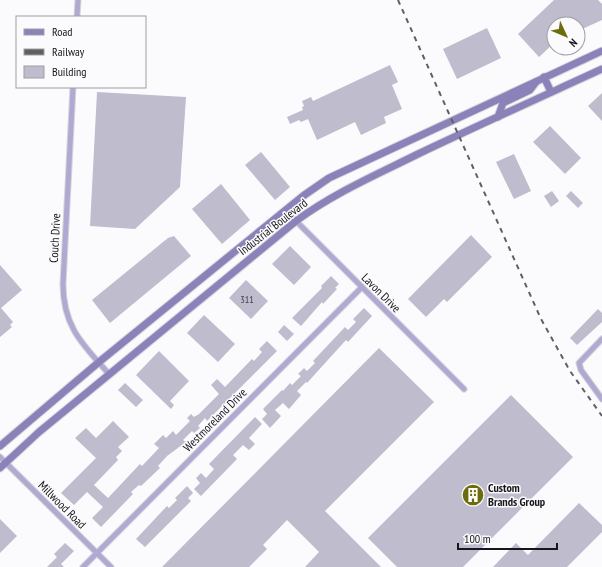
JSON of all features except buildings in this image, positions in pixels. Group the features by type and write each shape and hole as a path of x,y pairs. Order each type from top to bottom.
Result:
{"main road":[{"name":"Industrial Boulevard","path":"0,446 99,362 285,210 329,178 541,78 602,51"},
{"name":"Industrial Boulevard","path":"0,468 110,374 296,221 320,204 351,186 602,69"},
{"path":"498,117 503,103 530,90 541,78 551,92"}],"street":[{"path":"77,16 78,0"},
{"name":"Couch Drive","path":"73,88 63,297 66,316 72,330 110,374"},
{"name":"Lavon Drive","path":"285,210 464,389"},
{"name":"Westmoreland Drive","path":"83,567 362,287"},
{"path":"602,339 579,363 581,370 602,399"},
{"name":"Millwood Road","path":"0,456 111,567"}],"railway":[{"path":"398,0 541,319 570,371 602,416"}],"place":[{"name":"Custom Brands Group","path":"473,495"}]}
